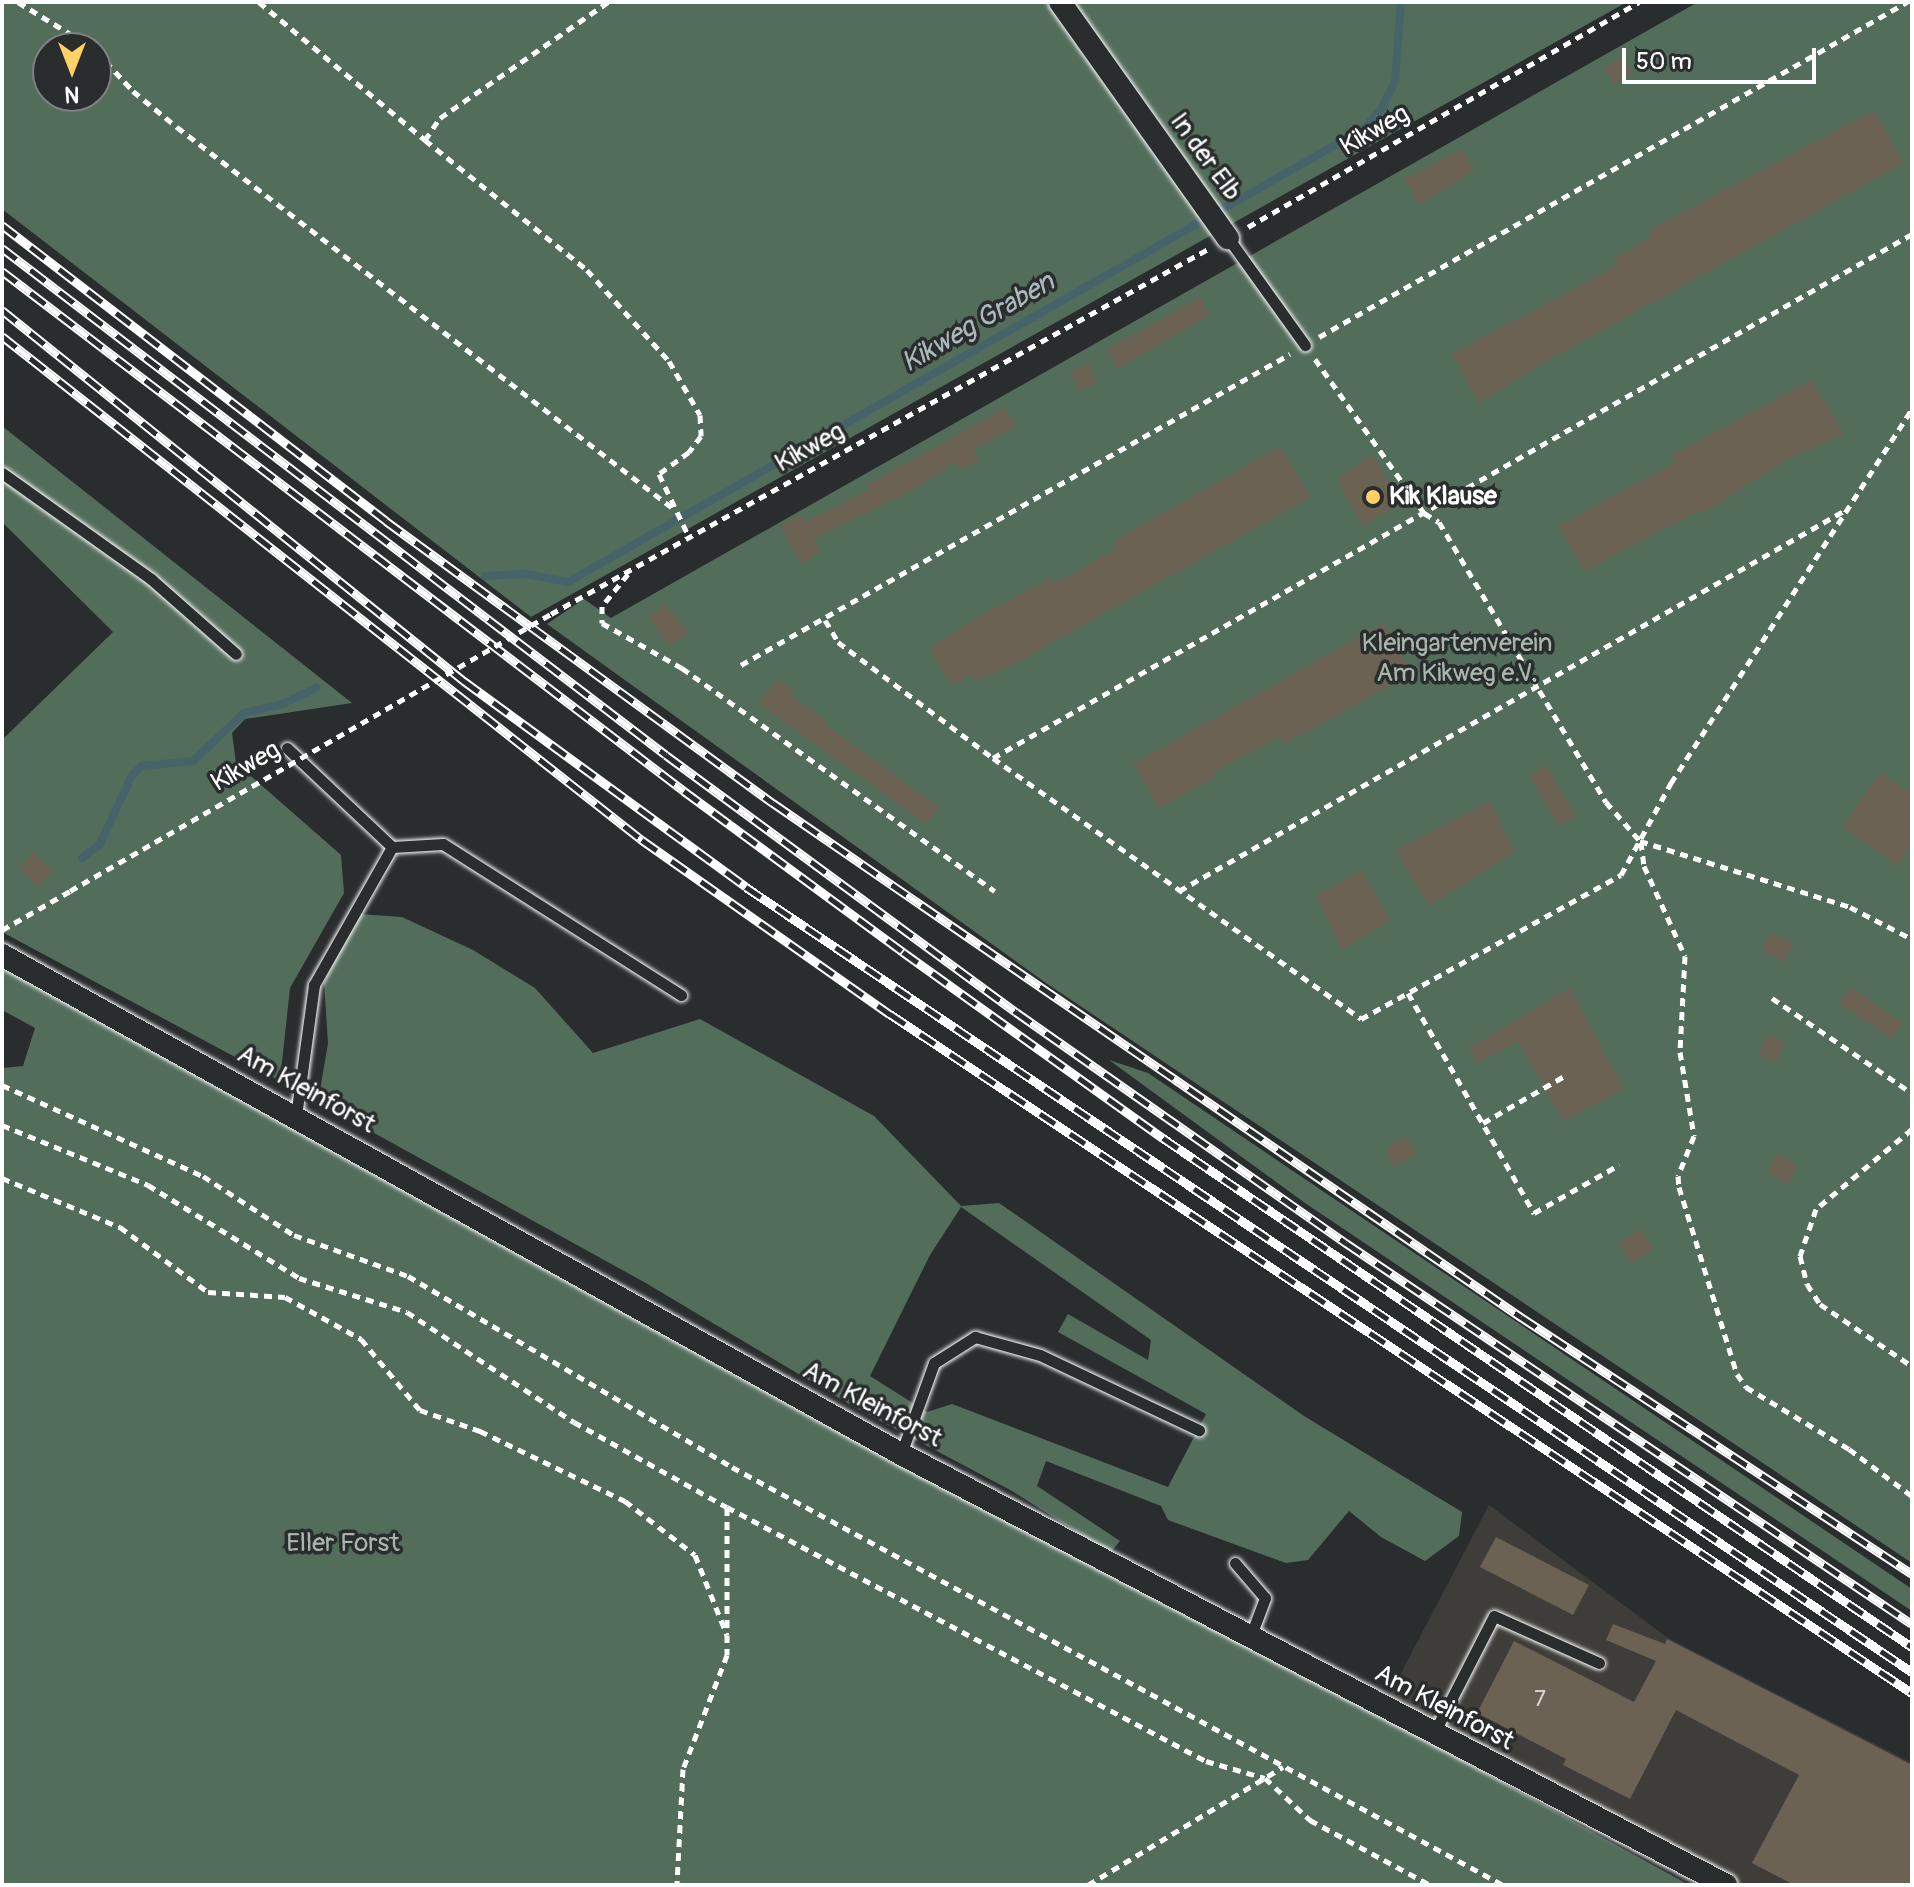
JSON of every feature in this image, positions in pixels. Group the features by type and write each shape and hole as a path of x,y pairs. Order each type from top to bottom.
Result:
{"street":[{"name":"In der Elb","path":"1060,2 1224,232"},
{"name":"Am Kleinforst","path":"2,955 901,1454 1726,1885"}],"lane":[{"name":"In der Elb","path":"1224,232 1305,345"},
{"path":"2,473 151,579 236,654"},
{"path":"287,748 392,847 443,844 681,995"},
{"path":"296,1116 314,985 392,847"},
{"path":"901,1454 934,1363 975,1337 1040,1355 1199,1430"},
{"path":"1235,1563 1265,1598 1250,1639"},
{"path":"1434,1733 1494,1616 1599,1663"}],"path":[{"path":"18,2 67,32"},
{"path":"259,2 587,270 669,361 700,415 701,436 689,452 659,474 690,539"},
{"path":"425,140 440,118 608,2"},
{"name":"Kikweg","path":"2,930 1224,232 1639,2"},
{"path":"741,665 825,620 1907,2"},
{"path":"112,68 133,91 177,127 674,509"},
{"path":"993,758 1912,234"},
{"path":"1305,345 1424,513 1439,522 1606,802 1640,841 1850,907 1912,939"},
{"path":"825,620 838,642 993,758 1361,1019 1621,875 1671,783 1912,409"},
{"path":"1179,891 1848,508"},
{"path":"629,574 602,606 602,623 682,668 995,891"},
{"path":"1640,841 1644,866 1685,956 1680,1052 1694,1136 1678,1176 1679,1187 1737,1374 1746,1387 1849,1449 1912,1496"},
{"path":"1408,993 1534,1213 1619,1165"},
{"path":"1772,998 1912,1093"},
{"path":"1483,1123 1566,1075"},
{"path":"2,1085 203,1176 294,1235 408,1276 732,1467 1284,1767 1390,1820 1503,1885"},
{"path":"2,1125 148,1185 299,1278 407,1312 574,1422 727,1507 1206,1761 1265,1778 1310,1820 1430,1885"},
{"path":"1912,1129 1816,1209 1800,1256 1807,1284 1820,1304 1912,1366"},
{"path":"1906,1137 1912,1142"},
{"path":"2,1178 120,1227 208,1292 285,1297 361,1339 420,1410 480,1431 625,1501 695,1555 727,1635"},
{"path":"677,1885 683,1769 727,1655 727,1507"},
{"path":"1088,1885 1284,1767"}],"shaded area":[{"path":"1489,1505 1668,1638 1912,1763 1912,1885 1742,1885 1388,1698"}],"green space":[{"path":"2,2 1627,2 531,617 2,209"},
{"name":"Kleingartenverein Am Kikweg e.V.","path":"1698,2 1912,2 1912,1563 1046,983 547,624 584,599 611,618"},
{"path":"2,426 352,703 245,719 232,733 236,763 341,855 344,893 290,988 280,1081 2,932 2,740 113,632 2,522"},
{"path":"358,914 402,917 473,950 535,988 593,1053 700,1019 874,1116 961,1206 999,1203 1304,1416 1462,1512 1459,1536 1425,1561 1381,1537 1349,1511 1308,1560 1286,1563 1168,1520 1161,1506 1046,1461 1037,1486 1120,1541 1110,1553 1012,1491 854,1407 644,1282 318,1102 328,1043 324,982","holes":["961,1207 1151,1340 1148,1360 1068,1314 1058,1332 1206,1414 1168,1487 952,1404 927,1412 870,1376 930,1255"]},
{"name":"Eller Forst","path":"2,963 1689,1885 2,1885 2,1068 23,1066 35,1028 2,1010"},
{"path":"1109,1060 1148,1073 1912,1589 1912,1611 1305,1203"}],"building":[{"path":"1623,56 1633,73 1614,85 1604,68"},
{"path":"1874,110 1904,163 1536,367 1479,403 1452,354 1618,265 1614,258 1651,237 1648,231"},
{"path":"1462,149 1474,171 1419,205 1404,179"},
{"path":"1200,297 1210,315 1117,369 1107,349"},
{"path":"1088,363 1097,382 1080,391 1070,372"},
{"path":"1812,380 1843,434 1783,462 1702,514 1700,510 1584,571 1558,526 1675,462 1671,456 1690,445"},
{"path":"1005,408 1015,427 973,450 979,460 961,470 956,462 913,490 813,539 821,552 801,564 780,526 800,514 804,522 869,490 867,485"},
{"path":"1281,446 1310,497 1020,661 975,682 971,674 951,686 929,648 986,612 1051,578 1054,584 1115,549 1112,542"},
{"path":"1373,455 1401,504 1363,526 1336,478"},
{"path":"665,604 688,632 671,647 648,618"},
{"path":"1384,623 1412,674 1284,744 1280,737 1213,772 1216,777 1159,808 1133,764"},
{"path":"778,679 794,691 791,696 829,722 826,726 939,807 926,824 758,703"},
{"path":"1546,765 1576,816 1559,826 1529,775"},
{"path":"1881,772 1912,794 1912,845 1898,866 1842,827"},
{"path":"1490,801 1514,852 1429,906 1396,850"},
{"path":"34,853 53,872 37,887 19,867"},
{"path":"1362,870 1390,921 1342,950 1316,895"},
{"path":"1771,932 1793,944 1784,962 1761,950"},
{"path":"1852,987 1902,1023 1892,1039 1839,1004"},
{"path":"1570,988 1624,1089 1564,1121 1518,1041 1477,1063 1469,1048"},
{"path":"1770,1033 1786,1044 1774,1063 1758,1053"},
{"path":"1406,1136 1417,1153 1394,1167 1384,1149"},
{"path":"1778,1153 1799,1166 1786,1185 1767,1171"},
{"path":"1641,1229 1654,1249 1632,1263 1619,1243"},
{"path":"1496,1537 1589,1585 1573,1615 1480,1567"},
{"path":"1613,1624 1665,1644 1667,1639 1912,1765 1912,1885 1794,1885 1752,1863 1799,1775 1676,1710 1630,1799 1563,1765 1566,1759 1477,1713 1514,1641 1634,1702 1656,1661 1606,1640"}],"waterway":[{"name":"Kikweg Graben","path":"485,576 526,574 568,582 1363,129 1382,108 1395,81 1401,2"},
{"name":"Kikweg Graben","path":"82,858 100,844 132,775 142,766 193,761 244,713 283,704 316,688"}],"railway":[{"path":"2,225 386,521 773,803 1521,1317 1912,1574"},
{"path":"2,248 666,755 1016,1012 1346,1243 1912,1624"},
{"path":"2,271 684,791 903,952 1163,1138 1912,1647"},
{"path":"2,310 464,681 746,887 1912,1672"},
{"path":"2,336 642,840 890,1014 1912,1693"}],"place":[{"name":"Kik Klause","path":"1373,497"}]}
